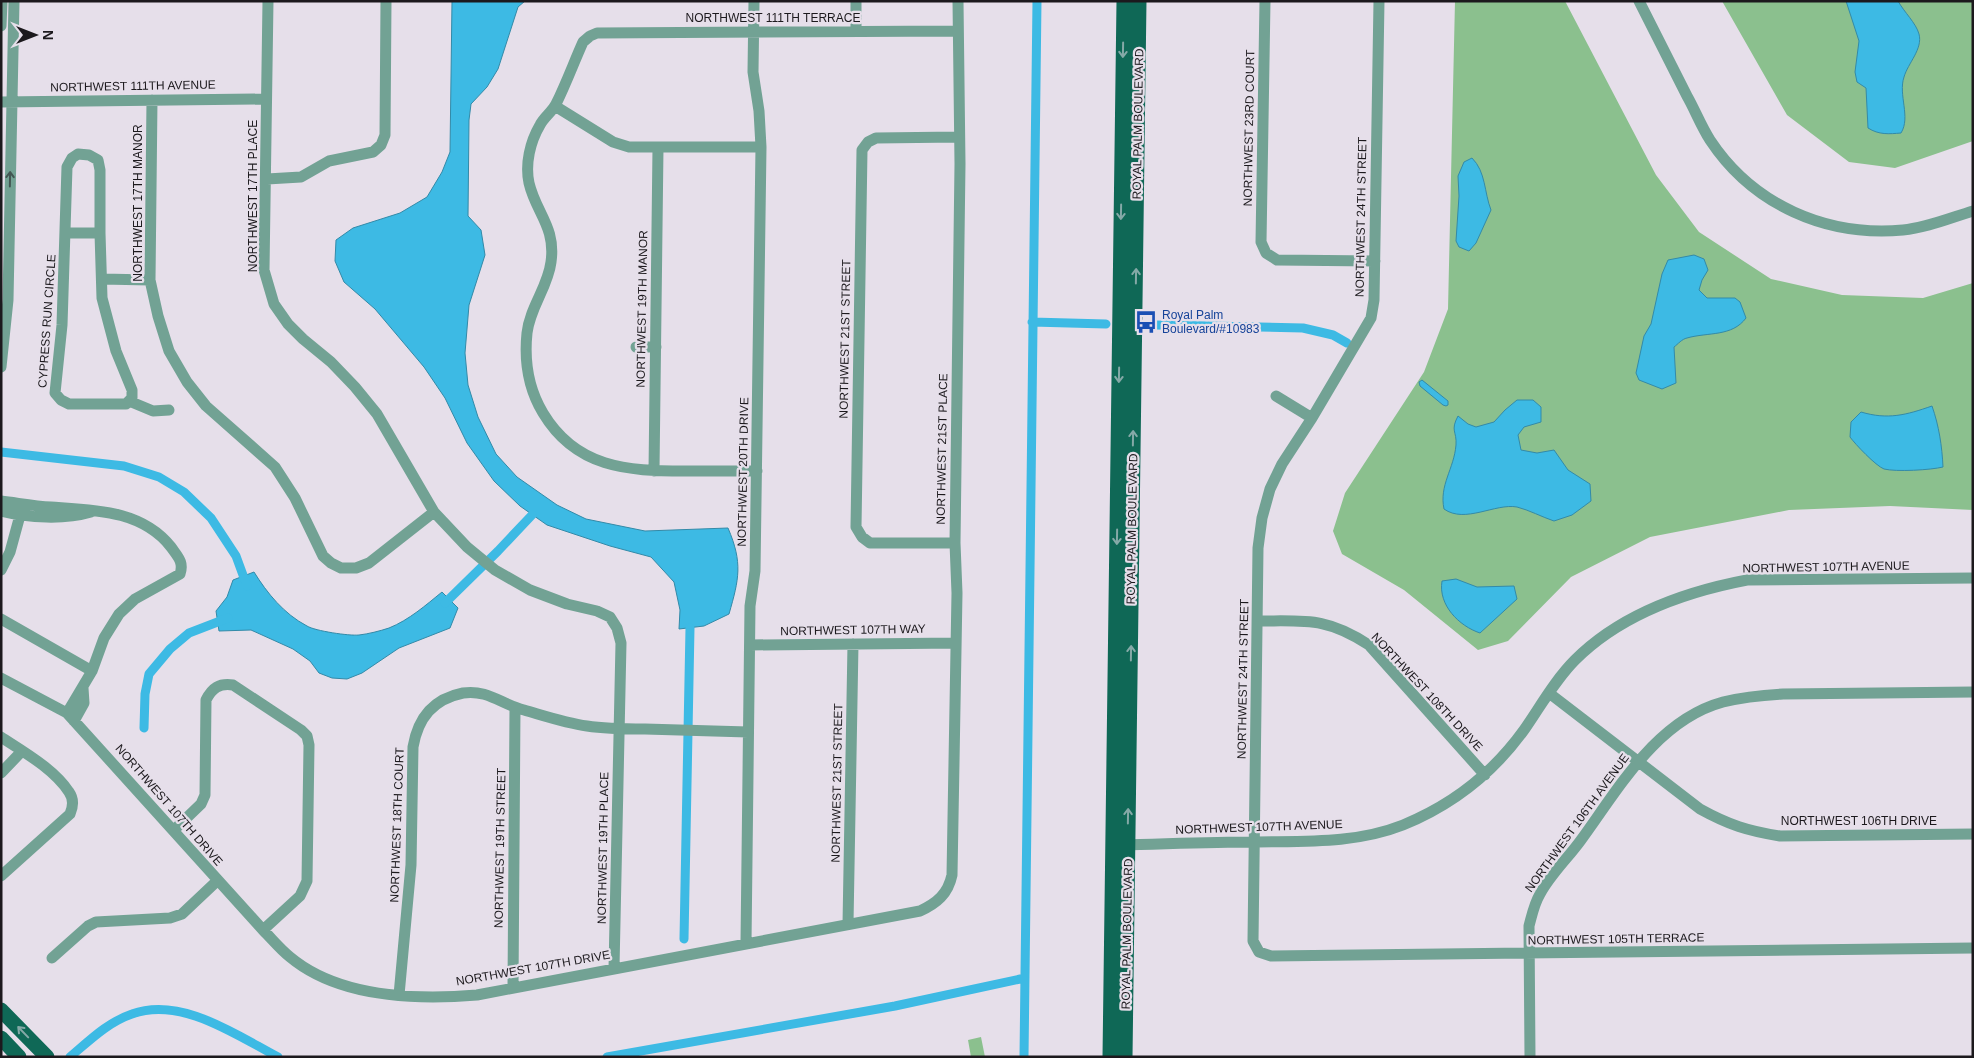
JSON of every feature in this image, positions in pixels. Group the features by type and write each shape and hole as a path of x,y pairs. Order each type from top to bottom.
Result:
{"main road":[{"name":"ROYAL PALM BOULEVARD","path":"1124,1 1120,845 1125,1057"},
{"name":"ROYAL PALM BOULEVARD","path":"1110,1057 1120,845 1139,1"},
{"path":"1,1010 46,1056"},
{"path":"1,1038 19,1057"}],"street":[{"path":"1,26 2,1"},
{"path":"1,367 8,300 7,101 14,1"},
{"name":"NORTHWEST 17TH PLACE","path":"268,1 264,270 274,304 288,324 331,362 377,414 434,512 467,547 495,570 530,590 567,604 597,611 610,617 617,628 621,643 619,728"},
{"path":"266,179 301,177 329,161 373,152 381,146 384,136 386,1"},
{"name":"NORTHWEST 20TH DRIVE","path":"746,943 750,606 756,571 761,148 759,111 753,72 754,1"},
{"path":"856,1 856,31"},
{"name":"NORTHWEST 21ST PLACE","path":"944,895 950,885 952,875 957,593 955,543 960,164 958,138 958,1"},
{"name":"NORTHWEST 23RD COURT","path":"1265,1 1261,242 1266,253 1277,260 1375,261"},
{"name":"NORTHWEST 24TH STREET","path":"1259,952 1253,941 1258,548 1262,518 1270,489 1282,464 1312,418 1371,318 1374,300 1380,1"},
{"path":"1639,1 1710,139 1727,162 1746,182 1770,200 1799,216 1833,226 1870,231 1905,230 1973,211"},
{"name":"NORTHWEST 111TH TERRACE","path":"555,106 583,42 597,33 958,31"},
{"name":"NORTHWEST 111TH AVENUE","path":"7,101 266,98"},
{"name":"NORTHWEST 17TH MANOR","path":"152,100 150,280 158,316 169,351 187,382 220,419 275,467 295,498 323,556 331,563 341,568 356,568 369,563 434,512"},
{"path":"757,471 654,471 629,469 606,464 583,454 565,440 550,424 536,401 528,377 526,353 529,324 533,309 548,278 552,248 550,233 529,183 528,165 530,146 540,124 555,106 613,142 630,148 761,148"},
{"name":"NORTHWEST 21ST STREET","path":"955,543 870,543 862,537 856,527 862,150 868,142 876,138 958,138"},
{"name":"NORTHWEST 19TH MANOR","path":"654,471 658,148"},
{"name":"CYPRESS RUN CIRCLE","path":"78,154 89,155 98,160 100,170 100,233 102,298 116,351 132,390 132,398 126,404 69,404 61,400 55,393 62,325 67,167 72,158 78,154"},
{"path":"66,233 100,233"},
{"path":"102,279 150,280"},
{"path":"636,346 656,347"},
{"path":"1276,396 1312,418"},
{"name":"CYPRESS RUN CIRCLE","path":"128,401 153,411 169,410"},
{"path":"1,501 21,510"},
{"path":"1,570 10,552 21,510"},
{"path":"1,511 21,510 76,516 96,511 131,517 149,526 163,537 181,560 180,574 135,599 119,614 104,638 92,671 83,688 84,703 71,717"},
{"name":"NORTHWEST 107TH AVENUE","path":"1120,845 1334,841 1369,835 1403,825 1463,792 1485,774 1505,754 1575,660 1609,633 1644,611 1676,598 1712,587 1747,580 1973,578"},
{"path":"1,619 92,671"},
{"name":"NORTHWEST 108TH DRIVE","path":"1258,621 1312,621 1332,625 1349,632 1369,645 1485,774"},
{"name":"NORTHWEST 107TH WAY","path":"750,645 956,643"},
{"name":"NORTHWEST 21ST STREET","path":"848,924 853,644"},
{"name":"NORTHWEST 107TH DRIVE","path":"2,680 71,717 174,830 217,881 290,958 325,979 363,990 437,998 477,995 920,911 936,903 944,895"},
{"path":"174,830 201,804 205,795 206,700 214,688 224,684 232,686 301,730 307,736 307,881 300,896 262,930"},
{"name":"NORTHWEST 106TH AVENUE","path":"1530,1057 1529,926 1534,907 1541,892 1575,849 1638,762 1670,730 1695,714 1721,703 1752,696 1973,692"},
{"name":"NORTHWEST 18TH COURT","path":"399,995 411,864 413,747 415,731 422,718 432,707 447,698 464,693 481,693 499,699 516,708"},
{"name":"NORTHWEST 106TH DRIVE","path":"1549,693 1700,809 1725,823 1752,832 1780,836 1973,834"},
{"path":"516,708 587,726 748,732"},
{"name":"NORTHWEST 19TH STREET","path":"513,988 516,708"},
{"name":"NORTHWEST 19TH PLACE","path":"614,968 619,728"},
{"path":"1,737 45,767 70,793 74,806 70,814 1,876"},
{"path":"1,773 22,750"},
{"path":"52,958 88,926 96,922 170,918 182,914 217,881"},
{"name":"NORTHWEST 105TH TERRACE","path":"1259,952 1271,956 1973,948"}],"green space":[{"path":"1455,1 1565,1 1656,175 1699,232 1771,279 1842,295 1923,298 1973,283 1973,510 1890,506 1789,510 1650,537 1571,577 1508,641 1478,650 1404,590 1342,554 1333,531 1345,493 1424,372 1448,309"},
{"path":"1722,1 1973,1 1973,141 1895,168 1849,162 1787,115"},
{"path":"981,1037 985,1057 971,1057 968,1040"}],"water":[{"path":"452,1 525,1 518,7 498,69 487,87 471,104 469,120 468,216 481,230 485,255 469,305 465,353 468,385 478,417 496,454 517,477 557,505 586,519 645,531 728,528 738,561 735,591 729,614 704,626 679,629 680,610 674,582 651,557 610,546 547,525 520,506 494,481 467,443 445,398 424,367 375,309 344,282 335,261 336,240 353,228 400,213 427,197 442,172 450,152"},
{"path":"1846,1 1898,1 1919,34 1919,45 1904,77 1902,91 1905,120 1901,133 1880,133 1868,128 1866,88 1857,82 1855,72 1859,41"},
{"path":"1472,158 1480,170 1491,210 1476,243 1469,251 1459,247 1456,241 1459,196 1458,176 1464,162"},
{"path":"1694,255 1704,259 1708,270 1699,290 1707,298 1735,298 1740,302 1746,318 1740,324 1727,331 1683,339 1674,347 1676,383 1662,389 1639,380 1636,373 1644,336 1651,324 1662,274 1668,260"},
{"path":"1422,380 1448,401 1448,405 1443,405 1420,386 1419,382"},
{"path":"1517,400 1533,400 1541,407 1541,422 1524,427 1518,435 1521,450 1537,453 1554,450 1568,470 1590,484 1591,501 1572,515 1554,521 1517,507 1499,508 1471,514 1452,513 1444,509 1443,492 1455,454 1456,440 1454,428 1458,416 1468,424 1476,427 1494,422"},
{"path":"1932,406 1940,436 1943,467 1914,470 1884,469 1871,459 1850,437 1851,422 1861,412 1888,416 1914,412"},
{"path":"254,572 270,595 291,615 311,628 332,633 359,635 389,628 410,617 442,592 458,608 450,628 399,648 362,673 347,679 332,678 319,673 310,661 293,649 251,630 219,631 216,611 227,597 233,580"},
{"path":"1456,579 1477,587 1514,586 1517,599 1480,633 1458,620 1443,598 1442,581"}],"waterway":[{"path":"1024,1057 1037,1"},
{"path":"1032,322 1106,324"},
{"path":"1155,325 1303,328 1333,335 1347,343"},
{"path":"1,452 124,466 159,477 184,492 211,518 236,556 247,586"},
{"path":"445,603 532,515"},
{"path":"144,728 145,694 149,674 170,649 189,633 228,618"},
{"path":"684,939 690,628"},
{"path":"607,1057 895,1006 1025,978"},
{"path":"70,1057 99,1032 123,1017 151,1010 170,1010 208,1020 278,1057"}],"place":[{"name":"Royal Palm Boulevard/#10983","path":"1146,322"}]}
